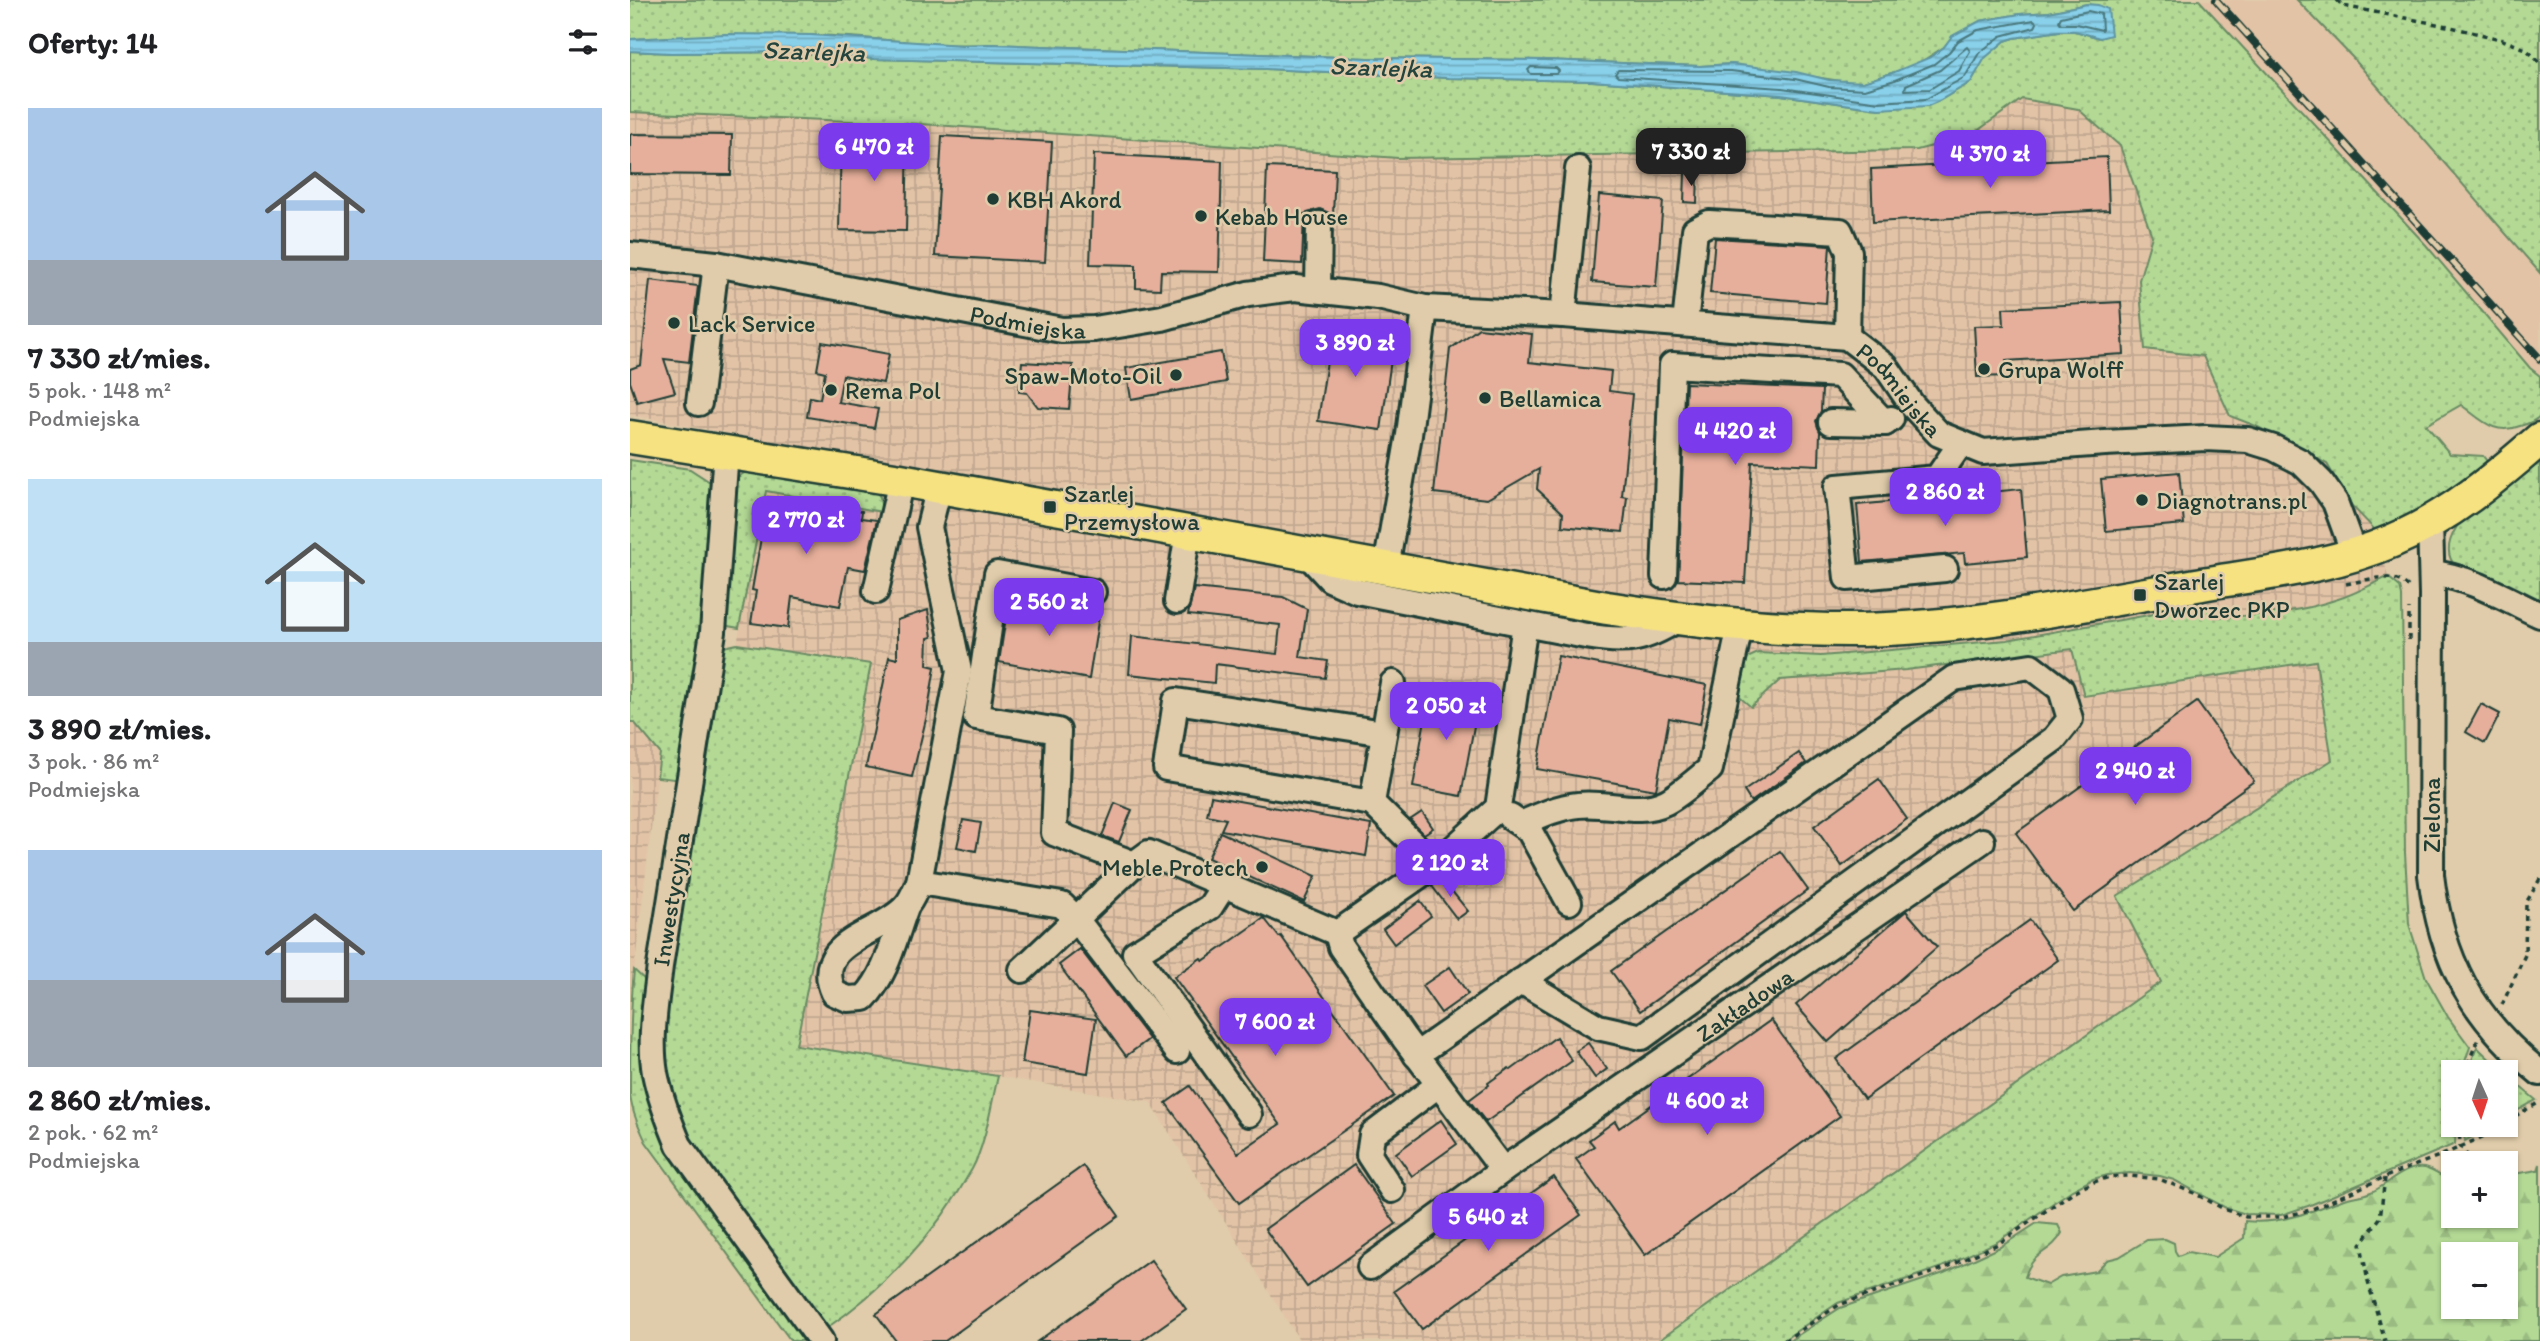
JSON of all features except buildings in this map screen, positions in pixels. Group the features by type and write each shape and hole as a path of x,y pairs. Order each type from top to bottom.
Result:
{"main road":[{"path":"630,437 901,480 1678,620 1740,626 1863,630 2009,617 2300,567 2354,554 2393,541 2464,502 2540,439"}],"street":[{"path":"1563,315 1578,169"},
{"path":"1685,324 1695,230 1709,223 1840,231 1849,252 1847,337"},
{"path":"1318,290 1319,224"},
{"name":"Podmiejska","path":"631,261 716,264 1062,330 1094,329 1162,318 1248,294 1296,288 1378,297 1425,308 1563,315 1847,337 1886,367 1912,405 1939,434 1983,452 2206,438 2248,440 2274,448 2301,462 2321,482 2336,502 2354,554"},
{"path":"699,402 716,264"},
{"path":"1386,568 1409,435 1425,308"},
{"path":"1664,576 1672,365 1840,375 1885,423"},
{"path":"1831,422 1885,423 1912,405"},
{"path":"1945,569 1847,578 1837,487 1937,478 1961,443"},
{"name":"Inwestycyjna","path":"726,451 713,632 660,965 654,1013 655,1070 666,1115 679,1145 821,1341"},
{"path":"876,591 901,480"},
{"path":"906,907 919,882 959,671 929,527 939,487"},
{"name":"Zielona","path":"2430,522 2431,874 2434,905 2452,964 2472,1001 2504,1042 2540,1073"},
{"path":"1177,601 1188,532"},
{"path":"1307,554 1330,579 1357,591 1616,641 1636,640 1678,620"},
{"path":"2432,573 2447,575 2481,587 2540,615"},
{"path":"1093,592 997,574 976,717 1058,731 1054,833 1134,864"},
{"path":"1336,933 1435,865 1498,808 1525,624"},
{"path":"1521,824 1545,813 1580,804 1629,808 1655,806 1666,802 1710,769 1740,626"},
{"path":"1416,1055 1521,981 1954,678 2031,666 2060,689 2070,719 2054,738 1642,1037 1598,1027 1521,981"},
{"path":"1372,803 1393,684"},
{"path":"1384,733 1176,701 1166,768 1372,803 1435,865"},
{"path":"1498,808 1529,830 1569,902"},
{"name":"Zakładowa","path":"1370,1267 1503,1170 1982,841"},
{"path":"1022,970 1149,853 1336,933 1341,947 1416,1055 1503,1170"},
{"path":"919,882 1062,905 1076,919 1177,1052"},
{"path":"1224,886 1210,907 1135,953 1250,1114"},
{"path":"1392,1191 1369,1155 1372,1135 1438,1084"}],"path":[{"path":"2337,0 2343,6 2500,39 2526,49 2540,63"},
{"path":"2470,1060 2488,1022 2501,1006 2525,955 2526,903 2540,879"},
{"path":"2518,1114 2540,1102"},
{"path":"2460,1138 2460,1146 2464,1151"},
{"path":"1784,1341 1839,1305 1943,1269 1998,1244 2073,1192 2109,1177 2159,1179 2194,1192 2225,1210 2262,1219 2310,1210 2478,1138"},
{"path":"2385,1177 2379,1218 2361,1244 2368,1282 2385,1341"}],"shaded area":[{"path":"2199,0 2297,0 2353,58 2540,273 2540,376 2530,368 2426,245"},
{"path":"2021,99 2078,109 2120,146 2152,236 2139,280 2203,356 2230,416 2256,426 2327,464 2352,506 2377,532 2388,577 2340,599 2304,609 2256,616 2214,617 2317,661 2332,760 2117,896 2162,982 1655,1341 1300,1341 1150,1102 796,1045 871,664 737,644 766,491 882,512 758,443 731,434 630,415 630,112 921,124 1398,158 1917,150 1970,136"},
{"path":"630,722 634,722 660,753 631,997"}],"green space":[{"path":"630,0 2199,0 2426,245 2530,368 2540,376 2540,416 2528,424 2511,429 2495,428 2461,405 2426,425 2450,454 2483,456 2489,464 2431,505 2377,532 2352,506 2327,464 2256,426 2230,416 2203,356 2145,349 2139,280 2152,236 2120,146 2078,109 2022,99 1970,136 1917,150 1398,158 921,124 630,112 630,51 790,52 874,59 1592,81 1781,95 1879,109 1937,102 1971,82 1984,58 2005,41 2014,38 2075,31 2100,38 2087,4 1980,21 1953,36 1944,47 1916,65 1864,82 1847,82 1732,64 1700,66 1544,60 1368,58 944,44 808,35 630,39"},
{"path":"2297,0 2540,0 2540,273 2353,58"},
{"path":"2540,455 2540,606 2456,567 2451,560 2449,547 2453,533 2466,514"},
{"path":"630,460 690,469 713,484 705,617 681,780 657,777 660,753 634,722 630,722"},
{"path":"753,468 870,484 880,497 882,512 766,491 739,628 728,626 723,621 734,486 741,475"},
{"path":"2388,577 2400,587 2402,596 2405,853 2409,924 2426,978 2448,1017 2470,1047 2466,1060 2441,1060 2441,1138 2455,1138 2455,1144 2281,1215 2246,1214 2226,1208 2174,1180 2160,1176 2130,1173 2108,1175 2072,1190 1997,1242 1942,1267 1838,1303 1782,1341 1658,1341 2161,982 2117,896 2332,760 2316,661 2084,696 2072,649 1906,670 1780,680 1751,707 1735,693 1745,659 1758,653 1821,656 2007,640 2211,604 2215,617 2277,613 2308,608 2351,594"},
{"path":"737,644 871,664 796,1045 998,1076 985,1136 977,1159 943,1215 888,1278 868,1297 824,1330 696,1157 676,1117 664,1073 664,1027 717,655 719,648"},
{"path":"634,970 644,979 648,992 648,1090 808,1341 791,1341 646,1142 630,1095"},
{"path":"2477,1047 2490,1060 2472,1060"},
{"path":"2518,1085 2536,1100 2518,1110"},
{"path":"2540,1164 2540,1341 1789,1341 1840,1308 1944,1273 2000,1247 2037,1223 2058,1225 2062,1233 2053,1245 2037,1257 2025,1277 2047,1285 2061,1277 2096,1271 2107,1260 2119,1257 2147,1240 2165,1239 2174,1243 2178,1256 2188,1252 2215,1257 2244,1238 2245,1221 2271,1221 2296,1216 2371,1192 2417,1168 2428,1169 2441,1176 2441,1228 2518,1228 2518,1173 2538,1170"}],"water":[{"name":"Szarlejka","path":"2087,4 2108,9 2111,35 2100,38 2075,31 2059,31 2014,38 2005,41 1985,58 1971,82 1937,102 1928,106 1879,109 1781,95 1592,81 874,59 790,52 630,51 630,39 725,34 810,35 962,45 1368,58 1544,60 1700,66 1732,64 1796,72 1829,80 1863,82 1931,57 1944,47 1952,36 1980,21"}],"railway":[{"path":"2216,0 2540,359"}],"place":[{"name":"KBH Akord","path":"993,199"},
{"name":"Kebab House","path":"1201,216"},
{"name":"Lack Service","path":"674,323"},
{"name":"Grupa Wolff","path":"1984,369"},
{"name":"Spaw-Moto-Oil","path":"1176,375"},
{"name":"Rema Pol","path":"831,390"},
{"name":"Bellamica","path":"1485,398"},
{"name":"Diagnotrans.pl","path":"2142,500"},
{"name":"Szarlej Przemysłowa","path":"1050,507"},
{"name":"Szarlej Dworzec PKP","path":"2140,595"},
{"name":"Meble Protech","path":"1262,867"}]}
